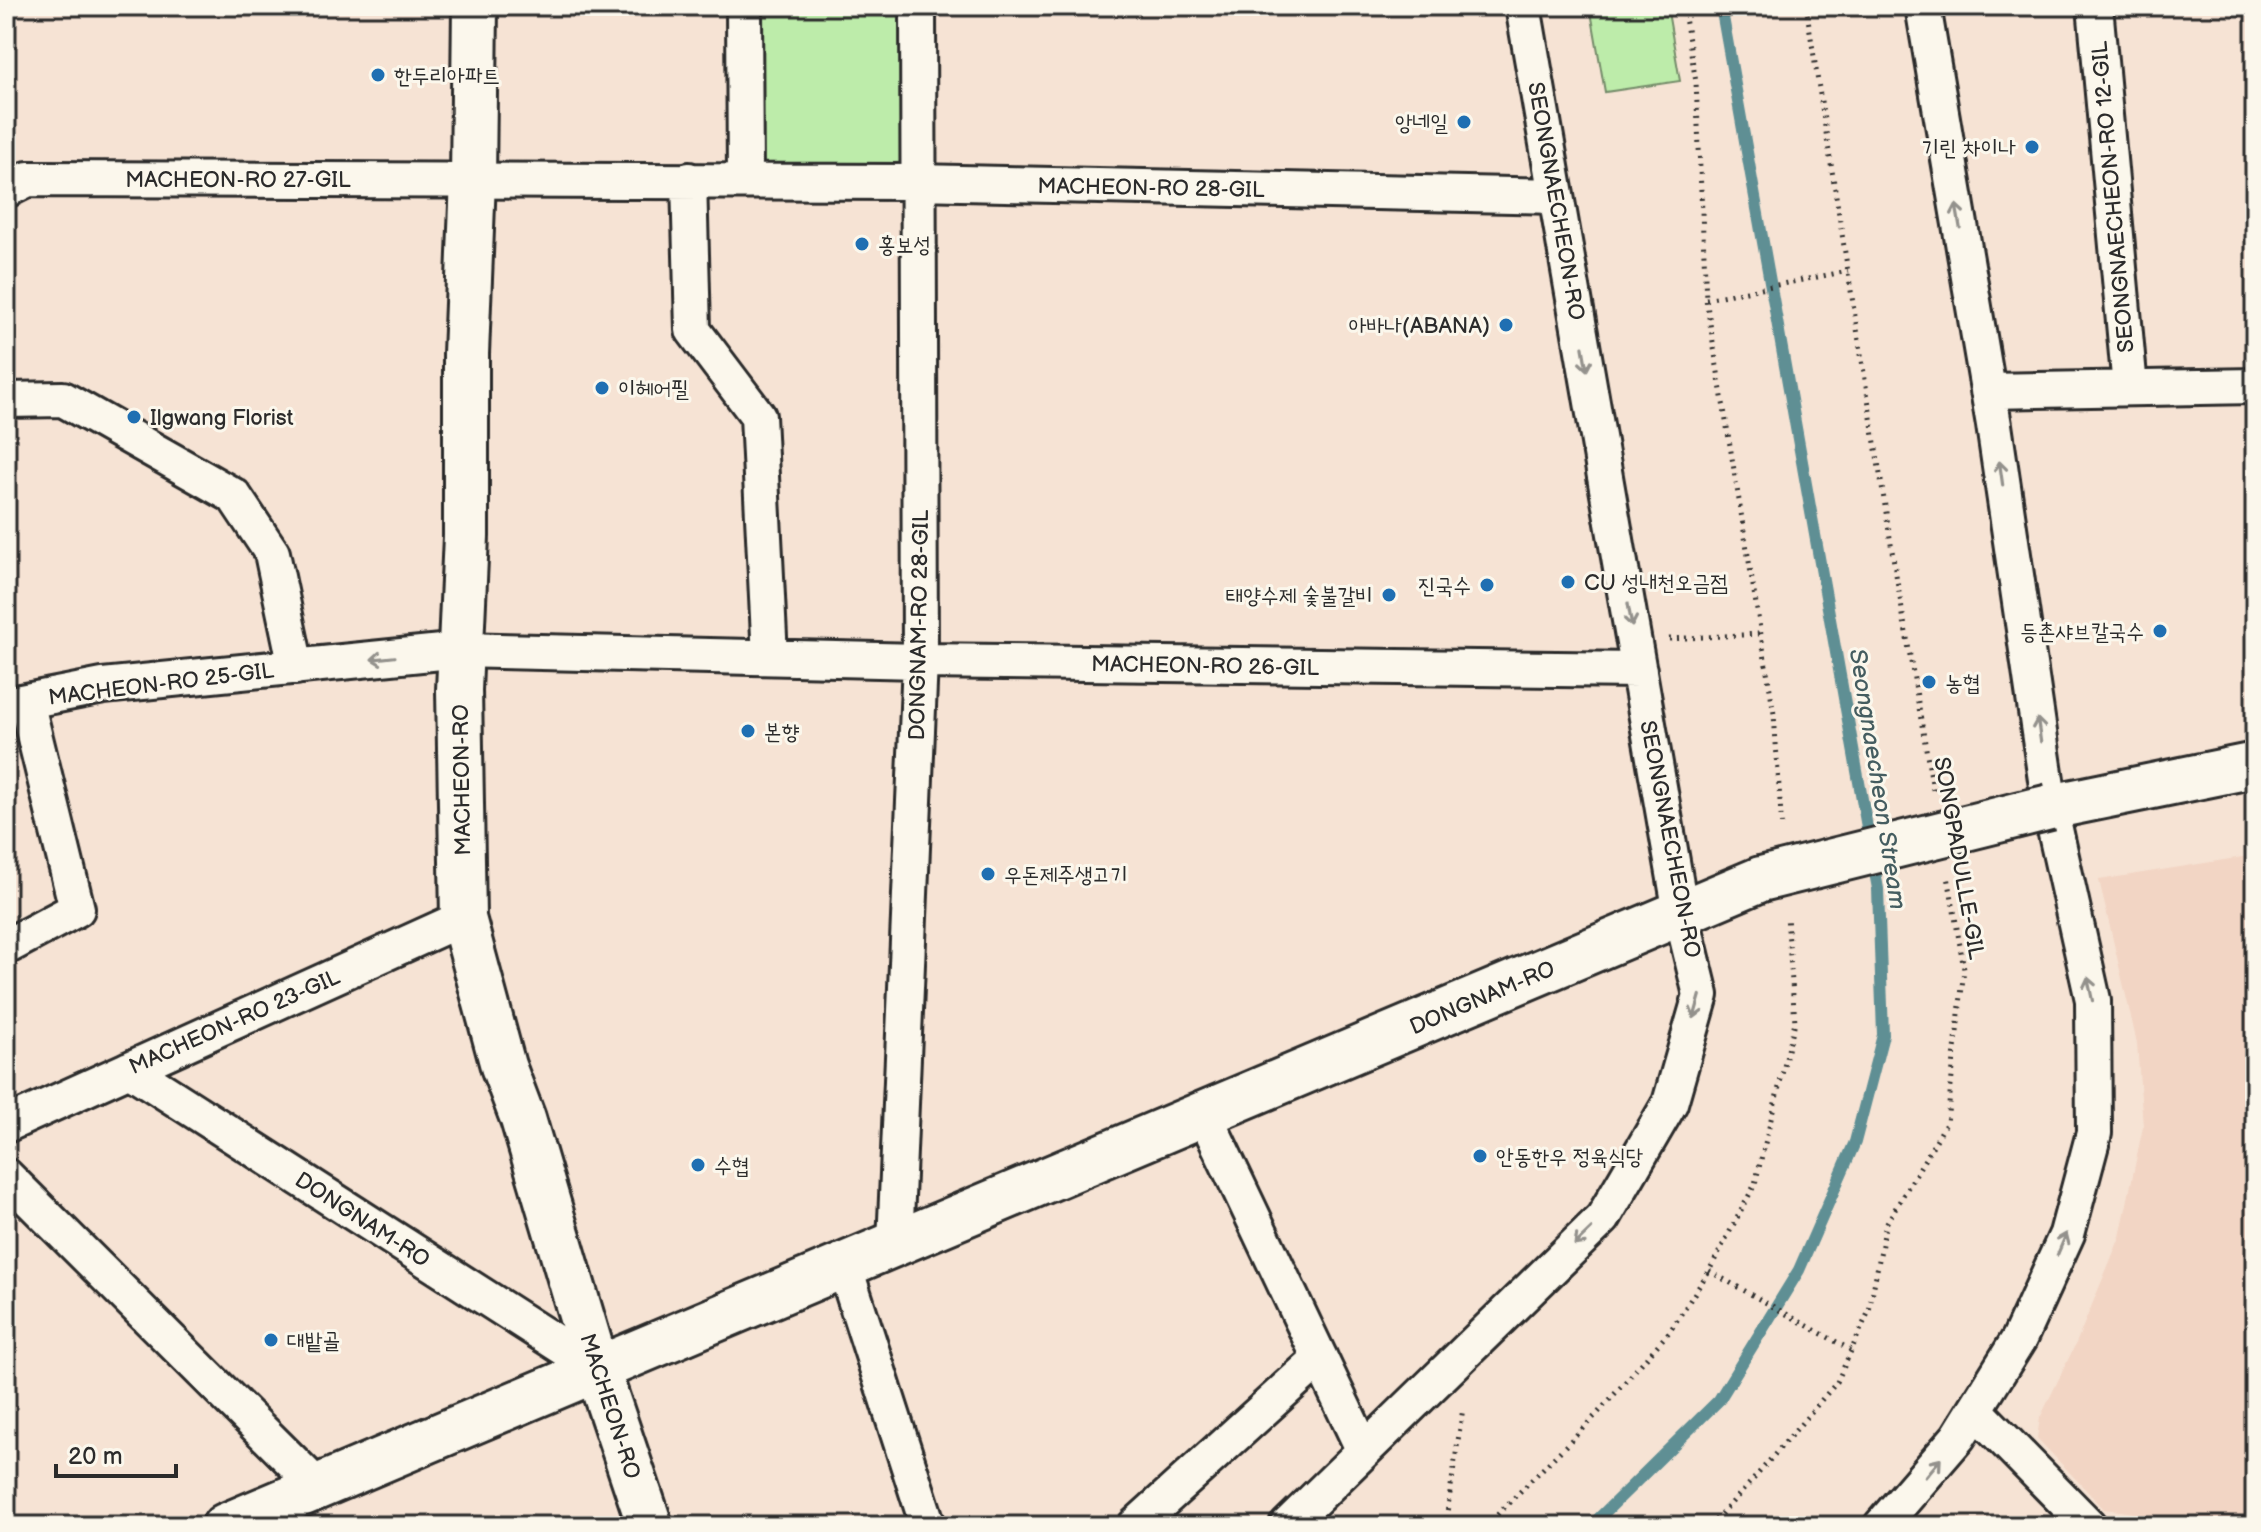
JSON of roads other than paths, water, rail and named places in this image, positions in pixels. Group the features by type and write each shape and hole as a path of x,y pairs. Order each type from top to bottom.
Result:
{"main road":[{"name":"MACHEON-RO","path":"475,6 473,179 466,354 466,536 459,690 463,918 503,1066 523,1119 597,1369 650,1526"},
{"path":"2050,807 2255,765"},
{"name":"DONGNAM-RO","path":"225,1526 1761,879 2050,807"}],"street":[{"path":"744,6 745,181"},
{"name":"DONGNAM-RO 28-GIL","path":"895,1244 920,661 918,6"},
{"name":"SEONGNAECHEON-RO","path":"1287,1526 1603,1218 1670,1103 1701,995 1681,913 1523,6"},
{"path":"1881,1526 1958,1437 2019,1339 2067,1234 2094,1133 2093,1000 2050,807 1988,391 1923,6"},
{"name":"SEONGNAECHEON-RO 12-GIL","path":"2095,6 2130,388"},
{"name":"MACHEON-RO 27-GIL","path":"6,190 28,179 473,179"},
{"name":"MACHEON-RO 28-GIL","path":"473,179 917,182 1556,196"},
{"path":"689,180 693,330 758,416 770,657"},
{"path":"1988,391 2255,386"},
{"name":"MACHEON-RO 25-GIL","path":"6,400 63,399 234,496 272,553 296,667"},
{"name":"MACHEON-RO 26-GIL","path":"461,650 920,661 1637,655"},
{"name":"MACHEON-RO 25-GIL","path":"6,947 77,909 16,703 103,686 461,650"},
{"name":"MACHEON-RO 23-GIL","path":"6,1125 463,918"},
{"name":"DONGNAM-RO","path":"129,1069 597,1369"},
{"path":"1204,1114 1364,1451"},
{"path":"6,1176 318,1487"},
{"path":"844,1265 928,1526"},
{"path":"1135,1526 1320,1358"},
{"path":"1975,1410 2089,1526"}],"waterway":[{"name":"Seongnaecheon Stream","path":"1591,1526 1719,1400 1799,1270 1855,1142 1883,1035 1878,889 1721,6"}],"place":[{"name":"한두리아파트","path":"378,75"},
{"name":"앙네일","path":"1464,122"},
{"name":"기린 차이나","path":"2032,147"},
{"name":"홍보성","path":"862,244"},
{"name":"아바나(ABANA)","path":"1506,325"},
{"name":"이헤어필","path":"602,388"},
{"name":"Ilgwang Florist","path":"134,417"},
{"name":"CU 성내천오금점","path":"1568,582"},
{"name":"진국수","path":"1487,585"},
{"name":"태양수제 숯불갈비","path":"1389,595"},
{"name":"등촌샤브칼국수","path":"2160,631"},
{"name":"농협","path":"1929,682"},
{"name":"본향","path":"748,731"},
{"name":"우돈제주생고기","path":"988,874"},
{"name":"안동한우 정육식당","path":"1480,1156"},
{"name":"수협","path":"698,1165"},
{"name":"대밭골","path":"271,1340"}]}
